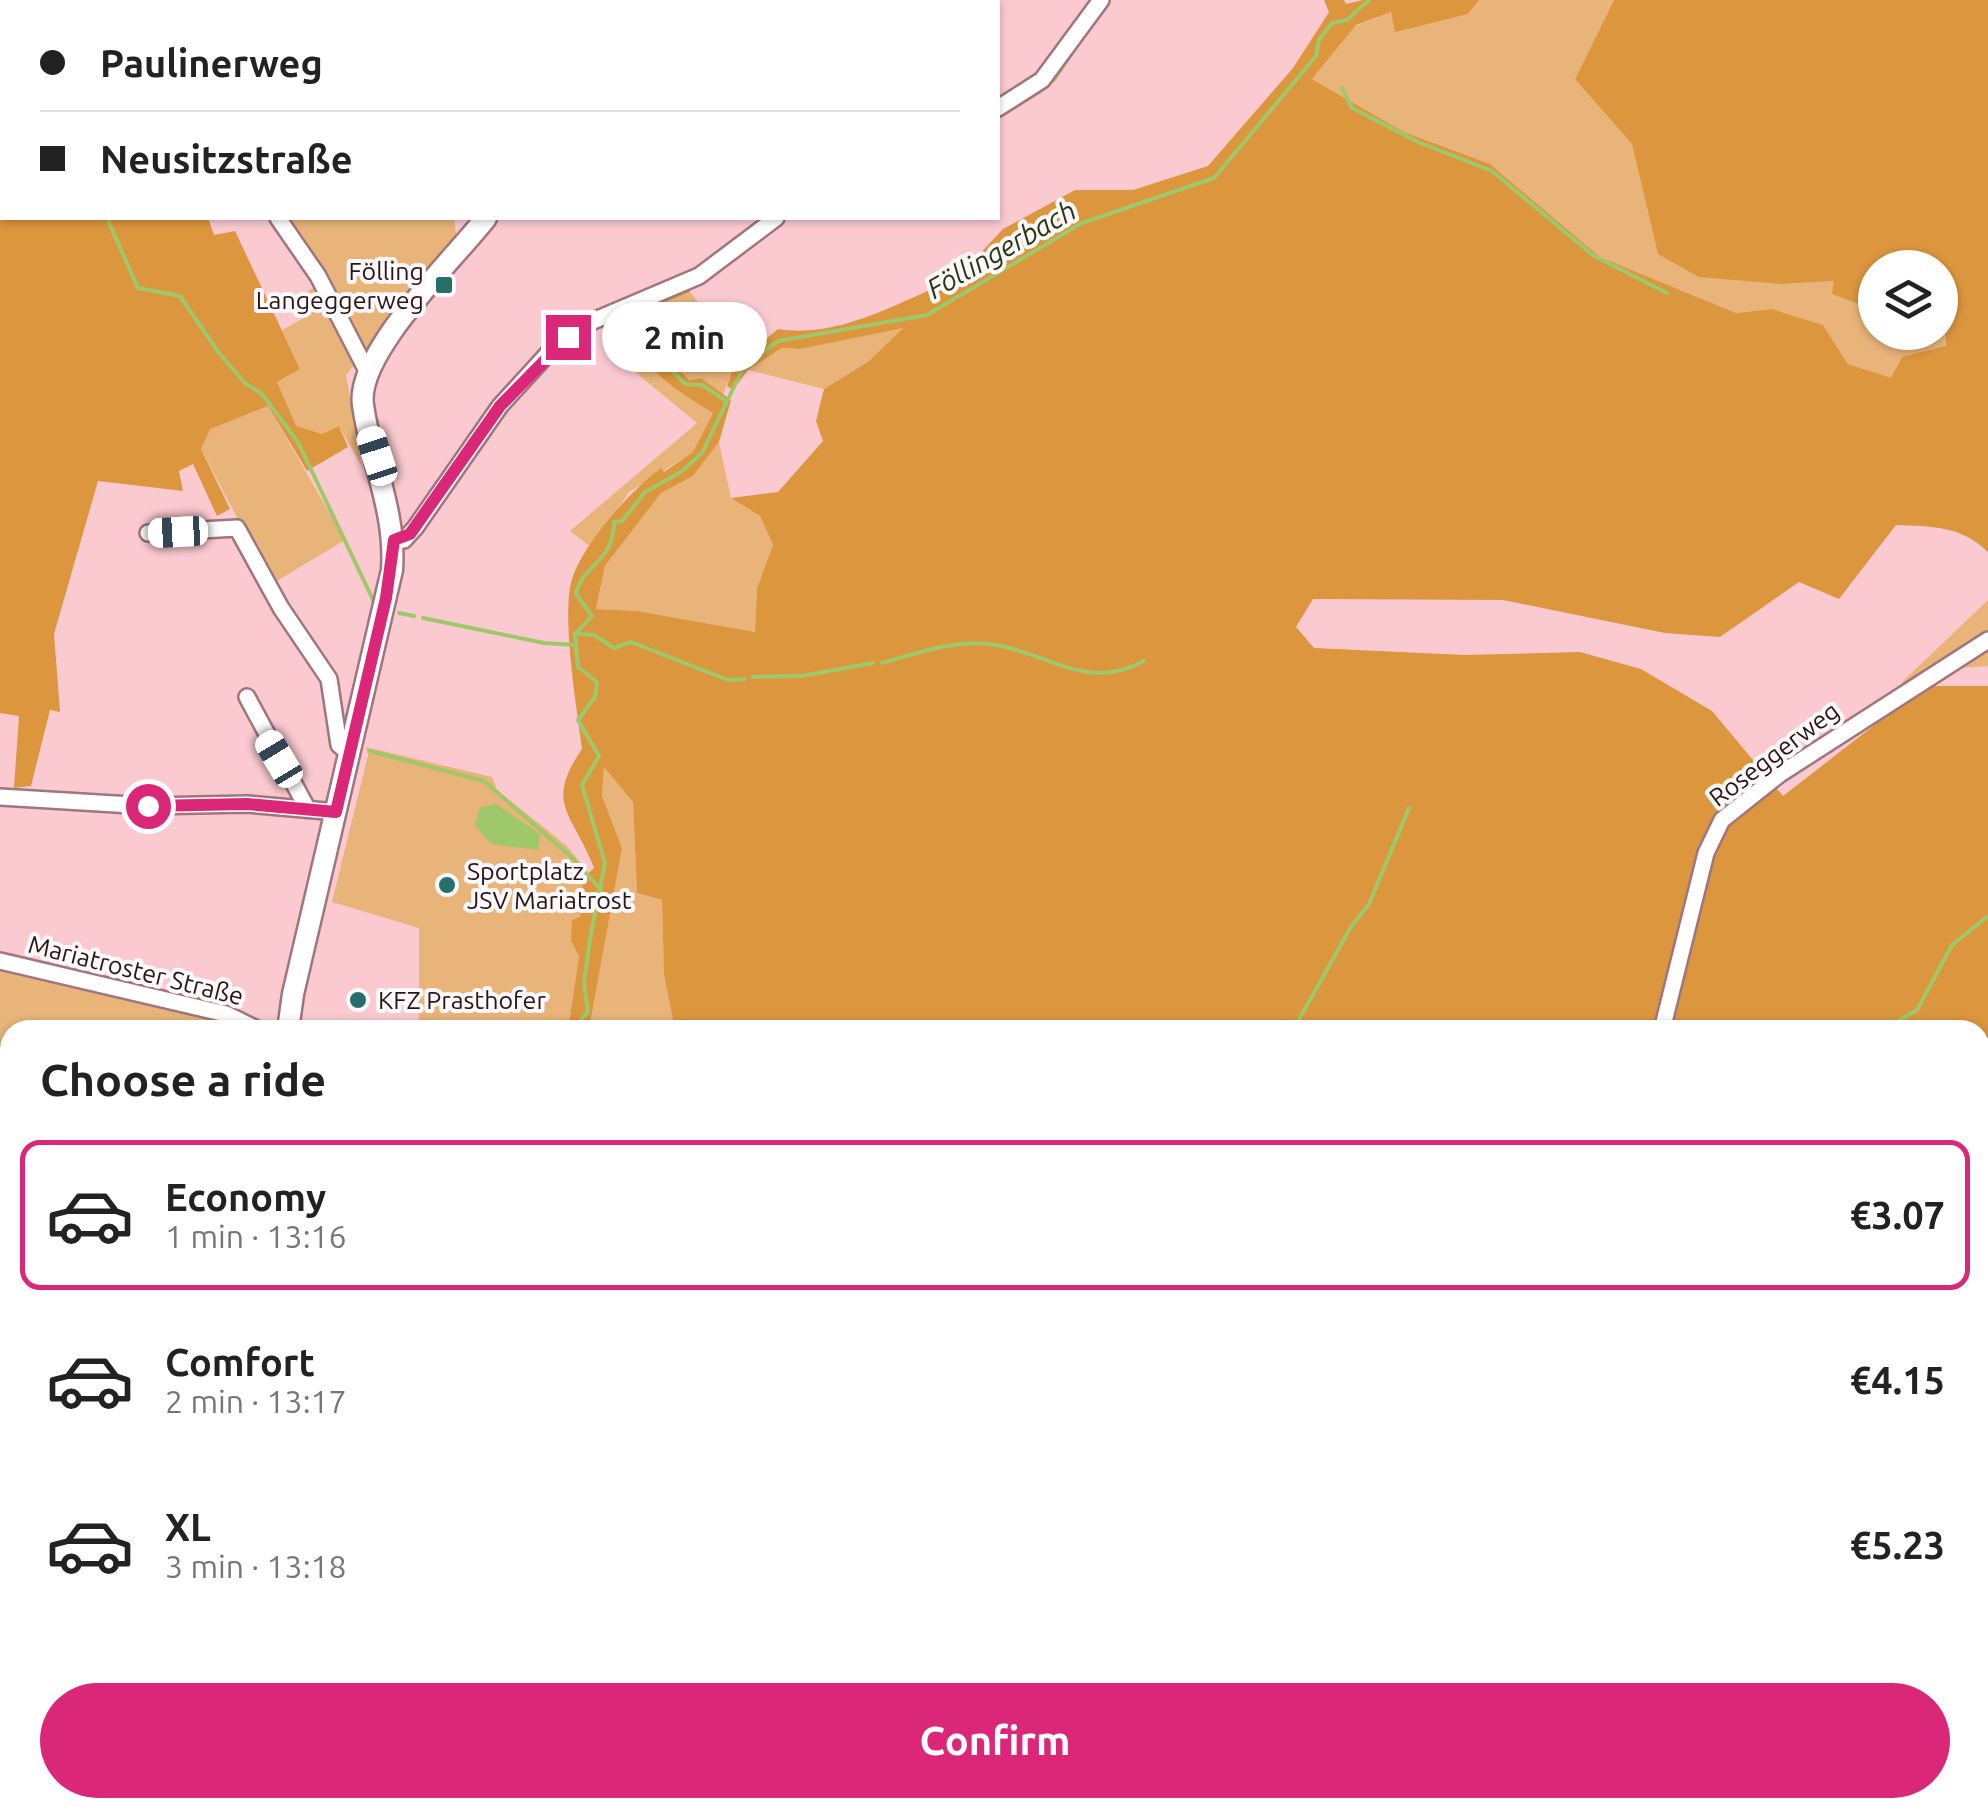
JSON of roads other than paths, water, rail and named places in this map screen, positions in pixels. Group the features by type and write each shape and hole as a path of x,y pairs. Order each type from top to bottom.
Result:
{"main road":[{"path":"289,1020 386,598 394,540 387,495 363,407 366,370 384,341 484,220"}],"street":[{"path":"1000,107 1042,80 1100,0"},
{"path":"279,220 318,276 366,370"},
{"path":"394,540 404,540 416,528 492,416 553,348 593,321 699,276 773,220"},
{"path":"148,534 236,528 281,608 330,679 340,745 350,754"},
{"name":"Roseggerweg","path":"1664,1020 1706,853 1722,820 1780,774 1988,640"},
{"path":"247,697 307,808"},
{"path":"0,796 336,812"},
{"name":"Mariatroster Straße","path":"0,962 238,1020"}],"waterway":[{"name":"Föllingerbach","path":"581,1020 588,1012 584,983 605,863 582,785 599,756 578,720 595,697 597,682 578,667 575,634 592,616 576,594 585,575 609,546 614,522 622,521 645,492 681,472 702,453 744,366 778,341 927,315 1082,223 1214,178 1316,56 1319,40 1332,23 1347,20 1369,0"},
{"path":"1053,81 1078,44"},
{"path":"1342,88 1352,108 1418,142 1492,171 1594,256 1667,293"},
{"path":"1000,116 1039,92"},
{"path":"108,220 138,288 180,296 219,353 245,383 262,394 298,442 375,604"},
{"path":"722,268 754,243"},
{"path":"652,306 687,289"},
{"path":"645,310 636,341 653,363 663,361 685,384 702,385 726,401"},
{"path":"399,613 414,616"},
{"path":"423,618 544,643 575,645"},
{"path":"575,634 594,635 614,648 631,642 728,680 745,679"},
{"path":"882,663 968,643 996,645 1087,672 1124,670 1144,661"},
{"path":"753,677 802,676 873,663"},
{"path":"370,751 484,781 575,860"},
{"path":"1299,1020 1351,927 1369,904 1409,808"},
{"path":"577,863 601,890"},
{"path":"1900,1020 1917,1010 1952,945 1988,916"}],"place":[{"name":"Fölling Langeggerweg","path":"444,285"},
{"name":"Sportplatz JSV Mariatrost","path":"447,885"},
{"name":"KFZ Prasthofer","path":"358,1000"}]}
